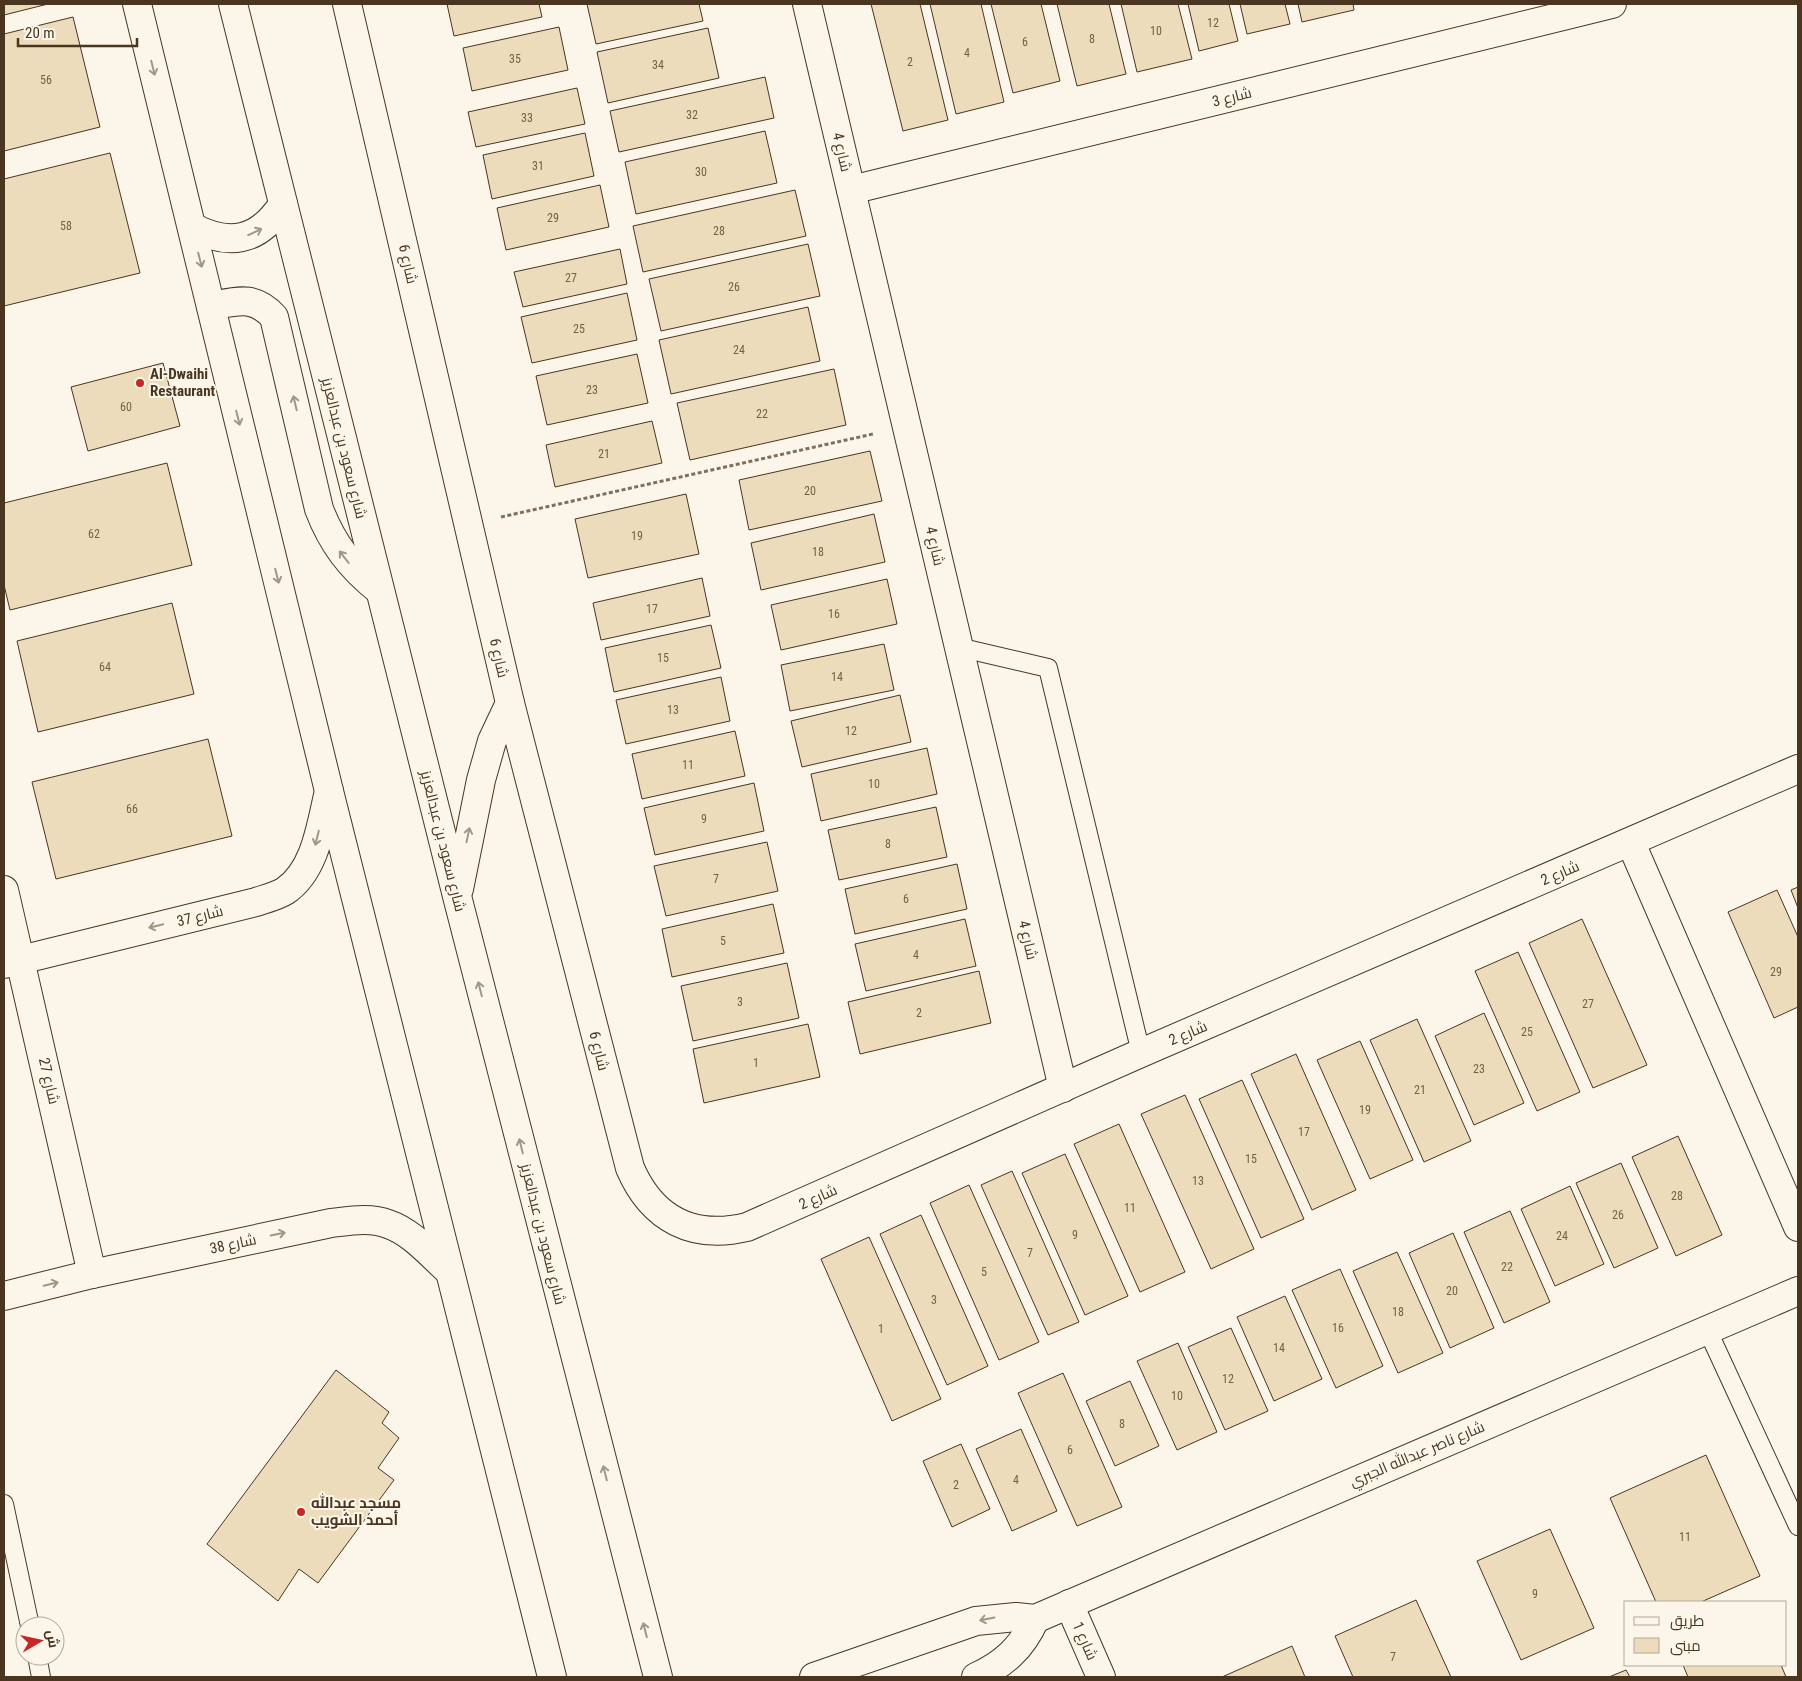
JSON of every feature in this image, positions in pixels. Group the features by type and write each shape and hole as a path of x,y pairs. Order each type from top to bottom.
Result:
{"street":[{"path":"137,4 329,790 552,1677"},
{"name":"شارع سعود بن عبدالعزيز","path":"233,4 379,590 655,1667"},
{"name":"شارع 6","path":"347,4 510,703 627,1159 637,1185 661,1213 676,1222 712,1232 748,1228"},
{"name":"شارع 4","path":"806,4 1063,1088"},
{"name":"شارع 3","path":"851,190 1612,4"},
{"path":"192,227 208,235 225,239 243,237 260,230 273,219 283,204"},
{"path":"212,306 243,300 249,301 266,308 274,317 319,509 328,533 342,555 359,574 379,590"},
{"path":"458,900 467,839 480,780 492,741 510,703"},
{"name":"شارع 2","path":"748,1228 1141,1053 1631,843 1798,769"},
{"name":"شارع 37","path":"12,962 256,902 284,892 301,876 315,849 329,790"},
{"path":"1631,843 1798,1227"},
{"name":"شارع 27","path":"4,890 12,962 92,1274"},
{"name":"شارع 38","path":"4,1296 92,1274 331,1223 362,1220 389,1224 396,1228 412,1238 449,1271"},
{"name":"شارع ناصر عبدالله الجبري","path":"814,1677 976,1621 1009,1617 1035,1619 1798,1291"},
{"name":"شارع 1","path":"1069,1604 1101,1677"},
{"path":"976,1677 1001,1664 1015,1652 1028,1636 1035,1619"},
{"path":"655,1667 671,1677"}],"lane":[{"path":"958,646 1048,668 1141,1053"},
{"path":"1707,1329 1798,1526"},
{"path":"4,1504 28,1616"}],"path":[{"path":"468,524 907,427"}],"building":[{"path":"4,4 48,4 4,15"},
{"path":"447,4 539,4 542,17 454,36"},
{"path":"587,4 699,4 703,21 596,44"},
{"path":"871,4 920,4 948,120 903,131"},
{"path":"930,4 981,4 1004,102 956,114"},
{"path":"991,4 1041,4 1060,81 1013,93"},
{"path":"1057,4 1109,4 1126,74 1077,86"},
{"path":"1121,4 1178,4 1192,59 1137,72"},
{"path":"1188,4 1229,4 1238,41 1199,51"},
{"path":"1240,4 1285,4 1290,24 1247,34"},
{"path":"1298,4 1353,4 1354,10 1302,22"},
{"path":"73,17 100,127 4,151 4,34"},
{"path":"559,27 568,70 472,91 463,48"},
{"path":"708,28 719,78 608,103 597,52"},
{"path":"765,77 774,118 619,152 610,111"},
{"path":"577,88 585,124 476,147 468,112"},
{"path":"765,131 777,183 636,214 625,162"},
{"path":"585,133 594,176 492,199 483,155"},
{"path":"110,153 140,273 4,306 4,179"},
{"path":"600,185 609,227 506,250 497,208"},
{"path":"795,190 806,236 643,272 633,226"},
{"path":"808,244 820,296 661,331 649,279"},
{"path":"620,249 627,284 523,307 514,272"},
{"path":"627,293 637,340 532,363 521,317"},
{"path":"808,307 820,361 671,394 659,340"},
{"path":"637,354 648,403 547,425 536,376"},
{"path":"163,363 180,426 88,451 71,387"},
{"path":"834,369 846,425 690,460 677,403"},
{"path":"652,421 662,463 555,487 546,445"},
{"path":"870,451 882,501 749,530 739,480"},
{"path":"167,463 192,565 10,610 4,585 4,503"},
{"path":"686,494 699,554 588,578 575,519"},
{"path":"874,514 885,562 761,590 751,543"},
{"path":"702,578 710,616 601,640 593,603"},
{"path":"887,579 897,624 781,650 771,605"},
{"path":"172,603 194,694 38,732 17,641"},
{"path":"711,625 721,668 614,692 605,648"},
{"path":"884,644 894,690 790,711 781,665"},
{"path":"721,677 730,721 626,744 616,700"},
{"path":"900,695 911,742 802,767 791,721"},
{"path":"735,731 745,776 642,799 632,754"},
{"path":"208,739 232,836 56,879 32,782"},
{"path":"927,748 937,794 821,821 811,774"},
{"path":"754,783 764,831 655,855 644,808"},
{"path":"936,807 947,857 839,880 828,830"},
{"path":"767,842 778,891 666,916 654,866"},
{"path":"957,864 967,909 855,934 845,889"},
{"path":"1798,887 1798,908 1791,890"},
{"path":"1777,890 1798,937 1798,1007 1774,1018 1728,912"},
{"path":"773,904 784,953 672,977 662,929"},
{"path":"965,919 976,966 866,991 855,944"},
{"path":"1582,919 1647,1065 1593,1088 1529,943"},
{"path":"1518,952 1580,1092 1537,1111 1475,971"},
{"path":"787,963 799,1018 693,1041 681,986"},
{"path":"979,971 991,1023 860,1054 848,1002"},
{"path":"1484,1013 1524,1103 1474,1125 1435,1036"},
{"path":"1417,1019 1471,1141 1424,1162 1370,1040"},
{"path":"808,1024 820,1077 704,1103 693,1049"},
{"path":"1360,1041 1413,1160 1370,1179 1317,1060"},
{"path":"1296,1054 1356,1190 1312,1210 1251,1074"},
{"path":"1242,1080 1304,1219 1261,1238 1199,1099"},
{"path":"1185,1095 1254,1249 1211,1269 1141,1114"},
{"path":"1119,1124 1185,1272 1140,1292 1074,1144"},
{"path":"1678,1136 1722,1235 1676,1256 1632,1157"},
{"path":"1065,1154 1128,1296 1085,1315 1022,1173"},
{"path":"1621,1163 1658,1248 1614,1268 1576,1183"},
{"path":"1012,1171 1079,1322 1048,1335 981,1185"},
{"path":"969,1185 1039,1342 999,1360 930,1203"},
{"path":"1570,1186 1604,1264 1555,1286 1521,1209"},
{"path":"1510,1211 1550,1302 1504,1323 1464,1232"},
{"path":"921,1215 988,1366 947,1385 880,1234"},
{"path":"1453,1233 1494,1328 1450,1348 1409,1253"},
{"path":"869,1237 941,1399 892,1421 821,1259"},
{"path":"1397,1252 1443,1353 1398,1373 1353,1271"},
{"path":"1340,1269 1383,1366 1336,1388 1292,1290"},
{"path":"1285,1296 1322,1379 1274,1401 1237,1317"},
{"path":"1231,1328 1268,1411 1225,1430 1188,1347"},
{"path":"1178,1343 1217,1432 1177,1450 1137,1361"},
{"name":"مسجد عبدالله أحمد الشويب","path":"336,1370 389,1412 382,1423 399,1438 378,1468 394,1480 318,1583 299,1569 278,1601 207,1544"},
{"path":"1063,1373 1122,1507 1077,1526 1018,1393"},
{"path":"1130,1381 1159,1446 1115,1466 1086,1401"},
{"path":"1021,1429 1057,1511 1012,1531 976,1449"},
{"path":"961,1444 990,1509 952,1527 923,1461"},
{"path":"1706,1455 1760,1576 1703,1601 1656,1601 1610,1498"},
{"path":"1550,1529 1594,1628 1521,1660 1477,1561"},
{"path":"1416,1600 1451,1677 1353,1677 1335,1636"},
{"path":"1292,1646 1305,1677 1222,1677"},
{"path":"1683,1666 1781,1666 1786,1677 1688,1677"},
{"path":"1626,1670 1630,1677 1609,1677"}],"place":[{"name":"Al-Dwaihi Restaurant","path":"140,383"},
{"name":"مسجد عبدالله أحمد الشويب","path":"301,1512"}]}
